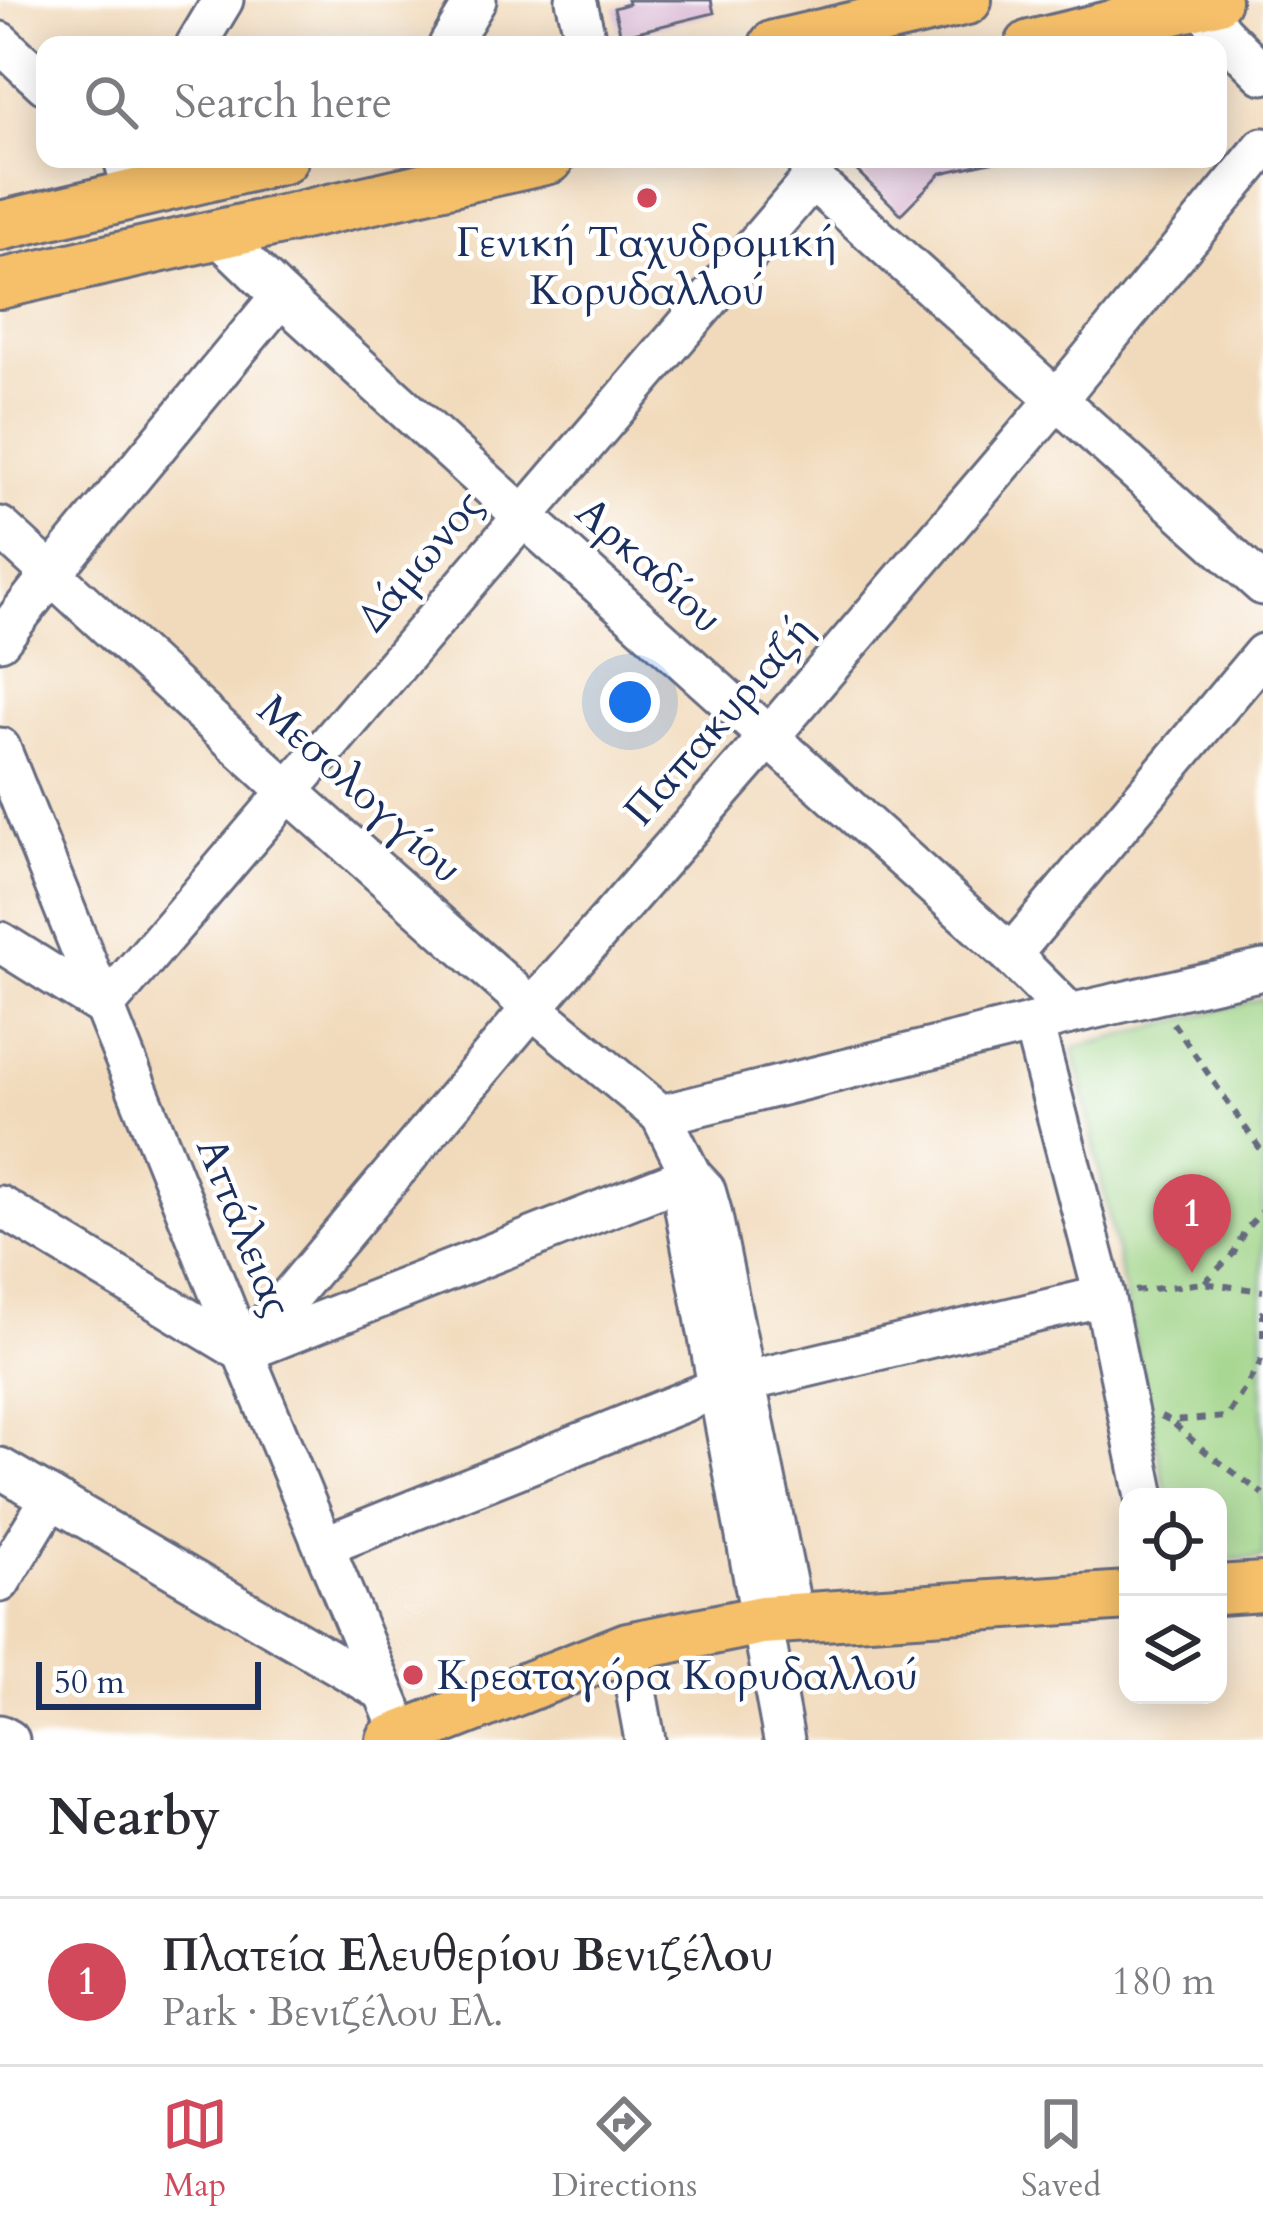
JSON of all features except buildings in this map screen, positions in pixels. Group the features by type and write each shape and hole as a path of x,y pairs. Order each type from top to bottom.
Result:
{"main road":[{"path":"813,36 967,0"},
{"path":"1066,36 1204,1"},
{"path":"0,226 128,168"},
{"path":"0,284 510,168"},
{"path":"1227,1589 1263,1587"},
{"path":"399,1739 628,1647 777,1618 1119,1597"}],"street":[{"path":"201,36 223,0"},
{"path":"454,36 476,0"},
{"path":"577,0 585,36"},
{"path":"1204,1 1225,36"},
{"path":"1227,38 1263,74"},
{"path":"0,42 36,76"},
{"name":"Παπακυριαζή","path":"243,1352 532,1008 1057,399 1263,148"},
{"path":"809,169 1263,585"},
{"name":"Δάμωνος","path":"104,1007 809,169"},
{"name":"Αρκαδίου","path":"218,235 1011,955 1052,1019"},
{"path":"0,640 281,296"},
{"name":"Μεσολογγίου","path":"0,527 532,1008 662,1115"},
{"path":"1011,955 1263,654"},
{"name":"Αττάλειας","path":"3,770 104,1007 399,1739"},
{"path":"0,942 104,1007"},
{"path":"784,1740 777,1618 732,1384 686,1215 684,1196 691,1175 662,1115 1263,970"},
{"path":"1052,1019 1143,1488"},
{"path":"0,1206 243,1352 691,1175"},
{"path":"324,1546 732,1384 1104,1295"},
{"path":"0,1468 383,1690"},
{"path":"0,1582 51,1498"},
{"path":"628,1647 645,1740"},
{"path":"0,1735 8,1740"}],"path":[{"path":"1166,1012 1263,1153"},
{"path":"1204,1283 1234,1253 1263,1211"},
{"path":"1104,1295 1204,1283 1263,1291"},
{"path":"1263,1310 1263,1339"},
{"path":"1171,1421 1227,1417 1263,1353"},
{"path":"1154,1413 1171,1421 1263,1494"}],"green space":[{"path":"1263,998 1263,1558 1227,1560 1227,1488 1165,1488 1074,1048"}],"place":[{"name":"Γενική Ταχυδρομική Κορυδαλλού","path":"647,198"},
{"name":"Πλατεία Ελευθερίου Βενιζέλου","path":"1192,1273"},
{"name":"Κρεαταγόρα Κορυδαλλού","path":"413,1675"}]}
